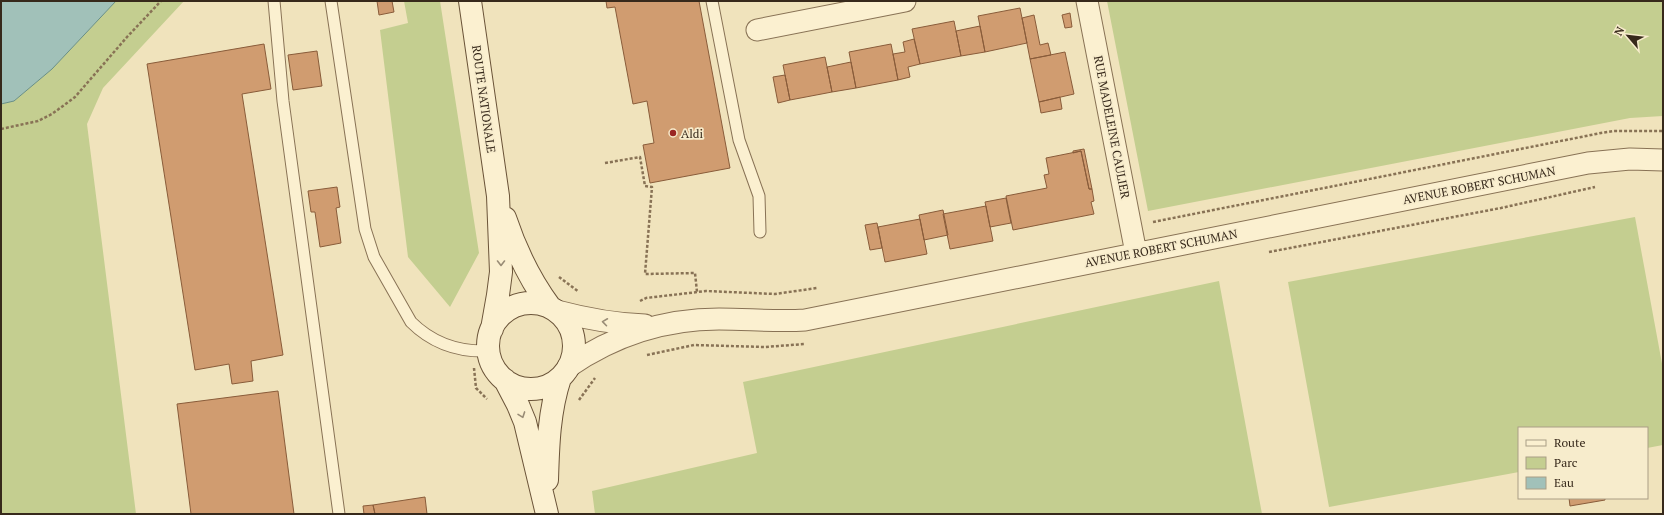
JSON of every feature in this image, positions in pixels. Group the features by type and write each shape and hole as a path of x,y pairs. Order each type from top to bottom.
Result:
{"main road":[{"name":"ROUTE NATIONALE","path":"470,1 498,196 501,272 492,329"},
{"name":"ROUTE NATIONALE","path":"498,196 524,266 534,284 554,309"},
{"path":"530,303 540,303 554,309 568,323 573,337 574,353 564,372 553,401 550,424 546,511 522,414 505,380 494,367 488,351 492,329 501,316 514,307 530,303"},
{"path":"505,380 520,387 535,388 546,386 564,372"}],"street":[{"path":"757,30 905,1"},
{"name":"RUE MADELEINE CAULIER","path":"1088,1 1136,253"},
{"name":"AVENUE ROBERT SCHUMAN","path":"564,372 584,356 613,341 658,326 699,320 805,320 1588,163 1630,159 1663,160"},
{"name":"AVENUE ROBERT SCHUMAN","path":"554,309 607,323 658,326"}],"lane":[{"path":"274,1 284,101 339,514"},
{"path":"331,1 365,229 374,257 411,322 418,329 432,338 452,347 472,351 488,351"},
{"path":"712,1 738,140 759,196 760,232"}],"path":[{"path":"1,129 38,120 52,114 75,97 126,37 161,1"},
{"path":"605,163 640,157 645,186 652,187 645,274 695,273 697,292"}],"green space":[{"path":"116,1 184,1 103,88 87,124 136,514 1,514 1,104 14,101 52,69"},
{"path":"404,1 440,1 479,253 450,307 408,257 380,30 408,23"},
{"path":"1107,1 1663,1 1663,116 1630,118 1148,211"},
{"path":"1635,217 1663,369 1663,445 1648,448 1648,427 1518,427 1518,472 1329,507 1288,282"},
{"path":"1219,281 1262,514 595,514 592,491 757,453 743,382"}],"water":[{"path":"1,1 116,1 52,69 14,101 1,104"}],"building":[{"path":"377,1 392,1 394,12 379,15"},
{"path":"606,1 699,1 730,168 650,183 643,145 654,143 647,101 633,104 615,7 607,8"},
{"path":"1020,8 1027,43 985,52 978,16"},
{"path":"1070,13 1072,27 1065,28 1062,15"},
{"path":"1034,15 1040,45 1048,43 1051,55 1030,59 1022,18"},
{"path":"954,21 961,56 920,64 912,29"},
{"path":"980,26 985,52 961,56 956,31"},
{"path":"914,39 920,64 908,67 910,77 898,80 893,54 905,52 903,42"},
{"path":"264,44 271,89 242,94 283,355 251,361 253,381 232,384 229,364 195,370 147,64"},
{"path":"891,44 898,80 856,88 849,52"},
{"path":"317,51 322,86 293,90 288,55"},
{"path":"1065,52 1074,94 1039,102 1030,59"},
{"path":"825,57 832,92 790,100 783,65"},
{"path":"851,62 856,88 832,92 827,67"},
{"path":"785,75 790,100 778,103 773,77"},
{"path":"1060,97 1062,109 1041,113 1039,102"},
{"path":"1084,149 1092,189 1089,189 1081,151 1073,153 1073,151"},
{"path":"1081,151 1089,189 1092,189 1094,201 1091,202 1094,214 1013,230 1006,196 1047,188 1044,175 1049,174 1046,158"},
{"path":"337,187 340,207 336,208 341,243 320,247 315,212 311,212 308,191"},
{"path":"1006,198 1011,223 990,227 985,202"},
{"path":"986,206 993,241 950,249 943,214"},
{"path":"943,210 948,235 924,240 919,215"},
{"path":"920,219 927,254 885,262 878,227"},
{"path":"877,223 882,248 870,250 865,225"},
{"path":"278,391 294,514 191,514 177,404"},
{"path":"425,497 427,514 375,514 373,505"},
{"path":"1569,499 1605,499 1605,500 1570,506"},
{"path":"373,505 375,514 364,514 363,506"}],"place":[{"name":"Aldi","path":"673,133"}]}
